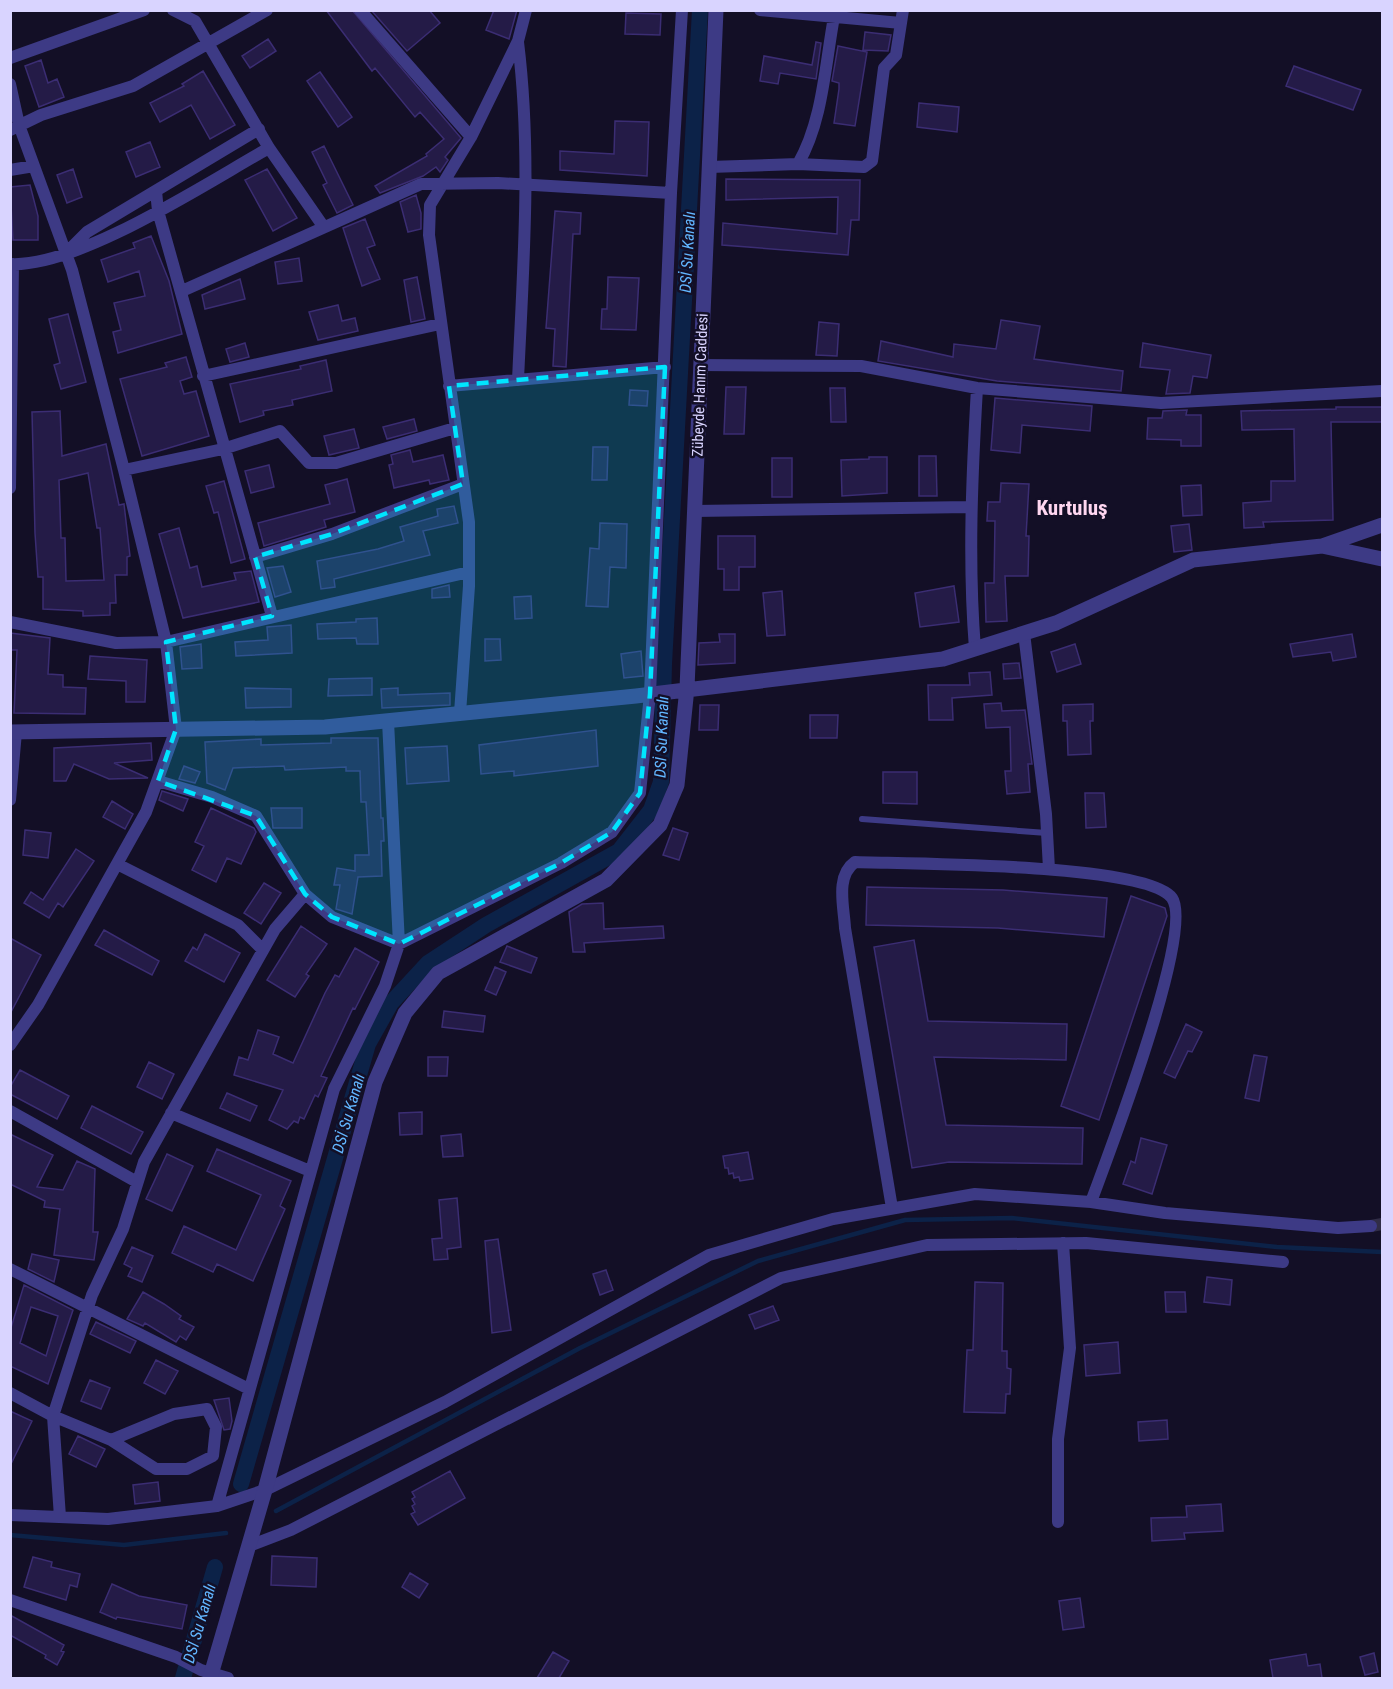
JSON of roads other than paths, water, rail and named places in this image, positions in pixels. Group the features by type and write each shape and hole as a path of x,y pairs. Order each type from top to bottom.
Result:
{"street":[{"path":"10,58 144,10"},
{"path":"173,10 197,16 208,45 269,148 323,226"},
{"path":"15,128 41,115 133,86 267,10"},
{"path":"360,10 471,137"},
{"path":"460,713 469,572 469,522 429,235 430,205 471,137 518,41 526,10"},
{"path":"158,781 212,797 256,816 304,894 332,917 399,944 561,863 612,832 640,793 650,694 671,193 682,10"},
{"name":"Zübeyde Hanım Caddesi","path":"208,1674 265,1490 375,1082 405,1014 438,973 606,880 660,825 677,785 687,688 716,10"},
{"path":"709,166 798,164 864,167 872,161 884,68 896,55 902,17 834,17 759,10"},
{"path":"798,164 807,148 814,126 834,17"},
{"path":"518,41 523,84 526,185 518,380"},
{"path":"10,84 15,128 34,166 66,254 124,470 166,642 176,729 146,812 38,1005 10,1045"},
{"path":"66,254 87,232 259,129"},
{"path":"10,488 12,264 26,265 66,254 119,232 269,148"},
{"path":"10,170 34,166"},
{"path":"182,291 421,184 526,185 671,193"},
{"path":"156,191 158,210 182,291 203,376 272,616"},
{"path":"203,376 440,324"},
{"path":"700,365 861,366 977,388 1161,403 1383,390"},
{"path":"450,386 665,367"},
{"path":"975,649 971,598 970,507 977,388"},
{"path":"124,470 223,449 280,431 309,463 336,463 455,428"},
{"path":"255,557 332,534 361,521 463,484"},
{"path":"694,511 970,507"},
{"path":"10,800 13,732 325,727 650,694 944,659 1056,623 1193,560 1322,546 1383,525"},
{"path":"1322,546 1383,559"},
{"path":"10,622 116,644 166,642 469,572"},
{"path":"1024,633 1047,833 1049,869"},
{"path":"216,1506 334,1089 385,986 399,944 388,721"},
{"path":"892,1208 845,928 844,875 855,862 1049,869 1147,885 1164,891 1171,897 1177,911 1171,951 1150,1038 1091,1202"},
{"path":"117,864 238,925 263,950"},
{"path":"60,1517 53,1416 88,1308 123,1229 144,1162 275,929 304,894"},
{"path":"10,1111 137,1182"},
{"path":"171,1113 310,1172"},
{"path":"10,1515 108,1519 216,1506 265,1490 445,1402 709,1255 833,1219 975,1194 1091,1202 1177,1214 1338,1228 1371,1226"},
{"path":"1058,1522 1058,1439 1070,1348 1063,1243"},
{"path":"249,1546 291,1530 781,1278 927,1245 1086,1243 1283,1262"},
{"path":"10,1269 249,1389"},
{"path":"10,1393 53,1416 111,1440 156,1469 187,1469 213,1456 216,1427 207,1409 174,1414 111,1440"},
{"path":"10,1600 176,1657 208,1674 228,1678"}],"lane":[{"path":"862,819 1047,833"}],"waterway":[{"name":"DSİ Su Kanalı","path":"241,1484 368,1044 391,1003 428,963 486,925 619,851 651,810 661,782 664,664 700,10"},
{"path":"276,1511 580,1348 758,1261 905,1220 1012,1218 1277,1247 1382,1252"},
{"path":"10,1535 124,1545 226,1533"},
{"name":"DSİ Su Kanalı","path":"183,1678 215,1567"}],"tunnel":[{"path":"1371,1226 1382,1224"}],"district":[{"name":"Kurtuluş","path":"1072,508"}]}
